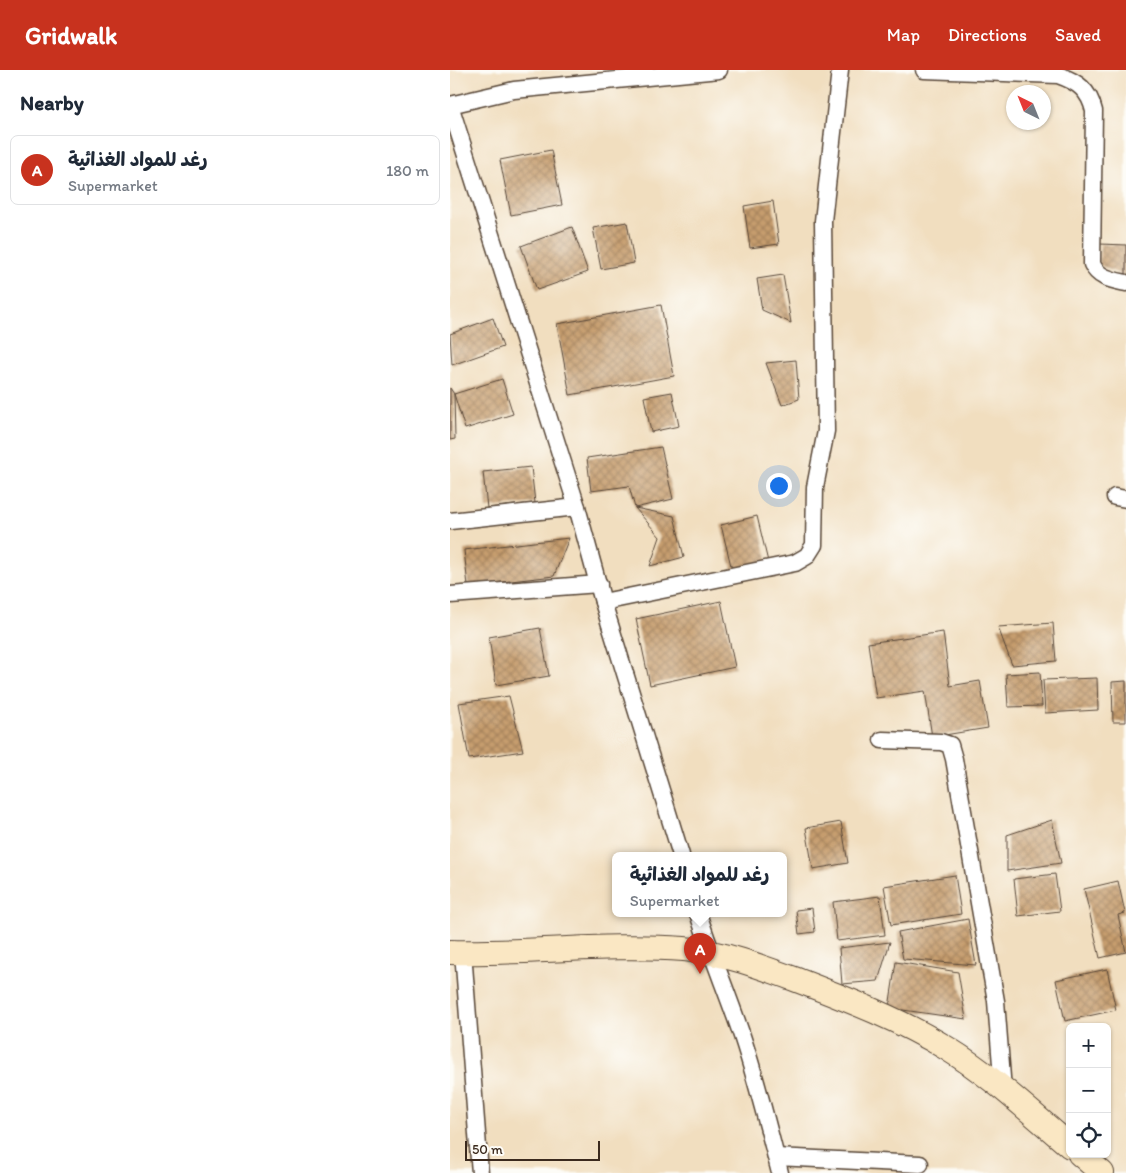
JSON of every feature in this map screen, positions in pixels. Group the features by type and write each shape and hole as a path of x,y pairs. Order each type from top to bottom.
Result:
{"street":[{"path":"680,852 598,584 577,507 450,105 523,89 719,70"},
{"path":"604,602 795,563 807,556 814,545 815,487 826,431 823,221 840,70"},
{"path":"924,70 1058,75 1075,81 1084,88 1091,97 1094,111 1092,264 1095,272 1107,278 1126,283"},
{"path":"450,520 577,507"},
{"path":"450,595 598,584"},
{"path":"882,740 941,742 950,745 996,1000 1003,1090"},
{"path":"699,917 742,1035 778,1165 920,1164"},
{"path":"480,1173 456,952 619,948 685,949 711,953 781,974 912,1028 950,1050 1003,1090 1066,1143"},
{"path":"1085,1158 1102,1173"}],"building":[{"path":"551,150 562,205 511,215 500,160"},
{"path":"773,201 779,244 750,248 744,206"},
{"path":"627,222 634,263 601,269 593,228"},
{"path":"572,227 588,272 537,290 521,246"},
{"path":"1100,244 1126,245 1126,277 1099,265"},
{"path":"783,275 791,323 762,310 757,279"},
{"path":"661,305 674,376 570,395 557,324"},
{"path":"493,318 503,347 452,365 450,334"},
{"path":"796,360 799,399 782,405 766,363"},
{"path":"502,379 513,414 465,429 454,394"},
{"path":"450,388 454,394 455,439 450,440"},
{"path":"672,392 679,426 651,432 644,397"},
{"path":"661,447 673,499 635,508 629,486 591,491 587,458"},
{"path":"531,467 535,503 487,508 483,472"},
{"path":"635,508 674,516 684,557 650,566 660,537"},
{"path":"757,516 769,566 733,574 721,525"},
{"path":"569,538 554,576 468,586 464,550"},
{"path":"721,601 735,667 650,685 636,619"},
{"path":"1053,623 1056,661 1012,665 998,627"},
{"path":"540,628 549,676 496,685 489,637"},
{"path":"943,632 950,686 980,681 988,728 932,737 925,691 876,698 868,643"},
{"path":"1040,672 1042,706 1008,707 1006,674"},
{"path":"1097,678 1098,710 1045,713 1043,680"},
{"path":"1126,681 1126,722 1113,722 1112,682"},
{"path":"509,696 523,751 469,759 459,703"},
{"path":"1052,820 1061,863 1007,871 1007,835"},
{"path":"841,822 848,863 813,869 806,828"},
{"path":"1055,874 1060,911 1018,916 1014,879"},
{"path":"955,875 961,914 891,925 884,886"},
{"path":"1118,881 1125,913 1118,915 1126,952 1100,958 1084,889"},
{"path":"880,896 885,935 837,941 833,902"},
{"path":"812,908 815,932 799,934 796,910"},
{"path":"968,919 976,965 903,959 898,932"},
{"path":"890,942 878,981 842,984 839,948"},
{"path":"896,962 958,972 966,1019 889,1008"},
{"path":"1107,969 1116,1010 1065,1021 1056,980"}],"place":[{"name":"رغد للمواد الغذائية","path":"700,974"}]}
